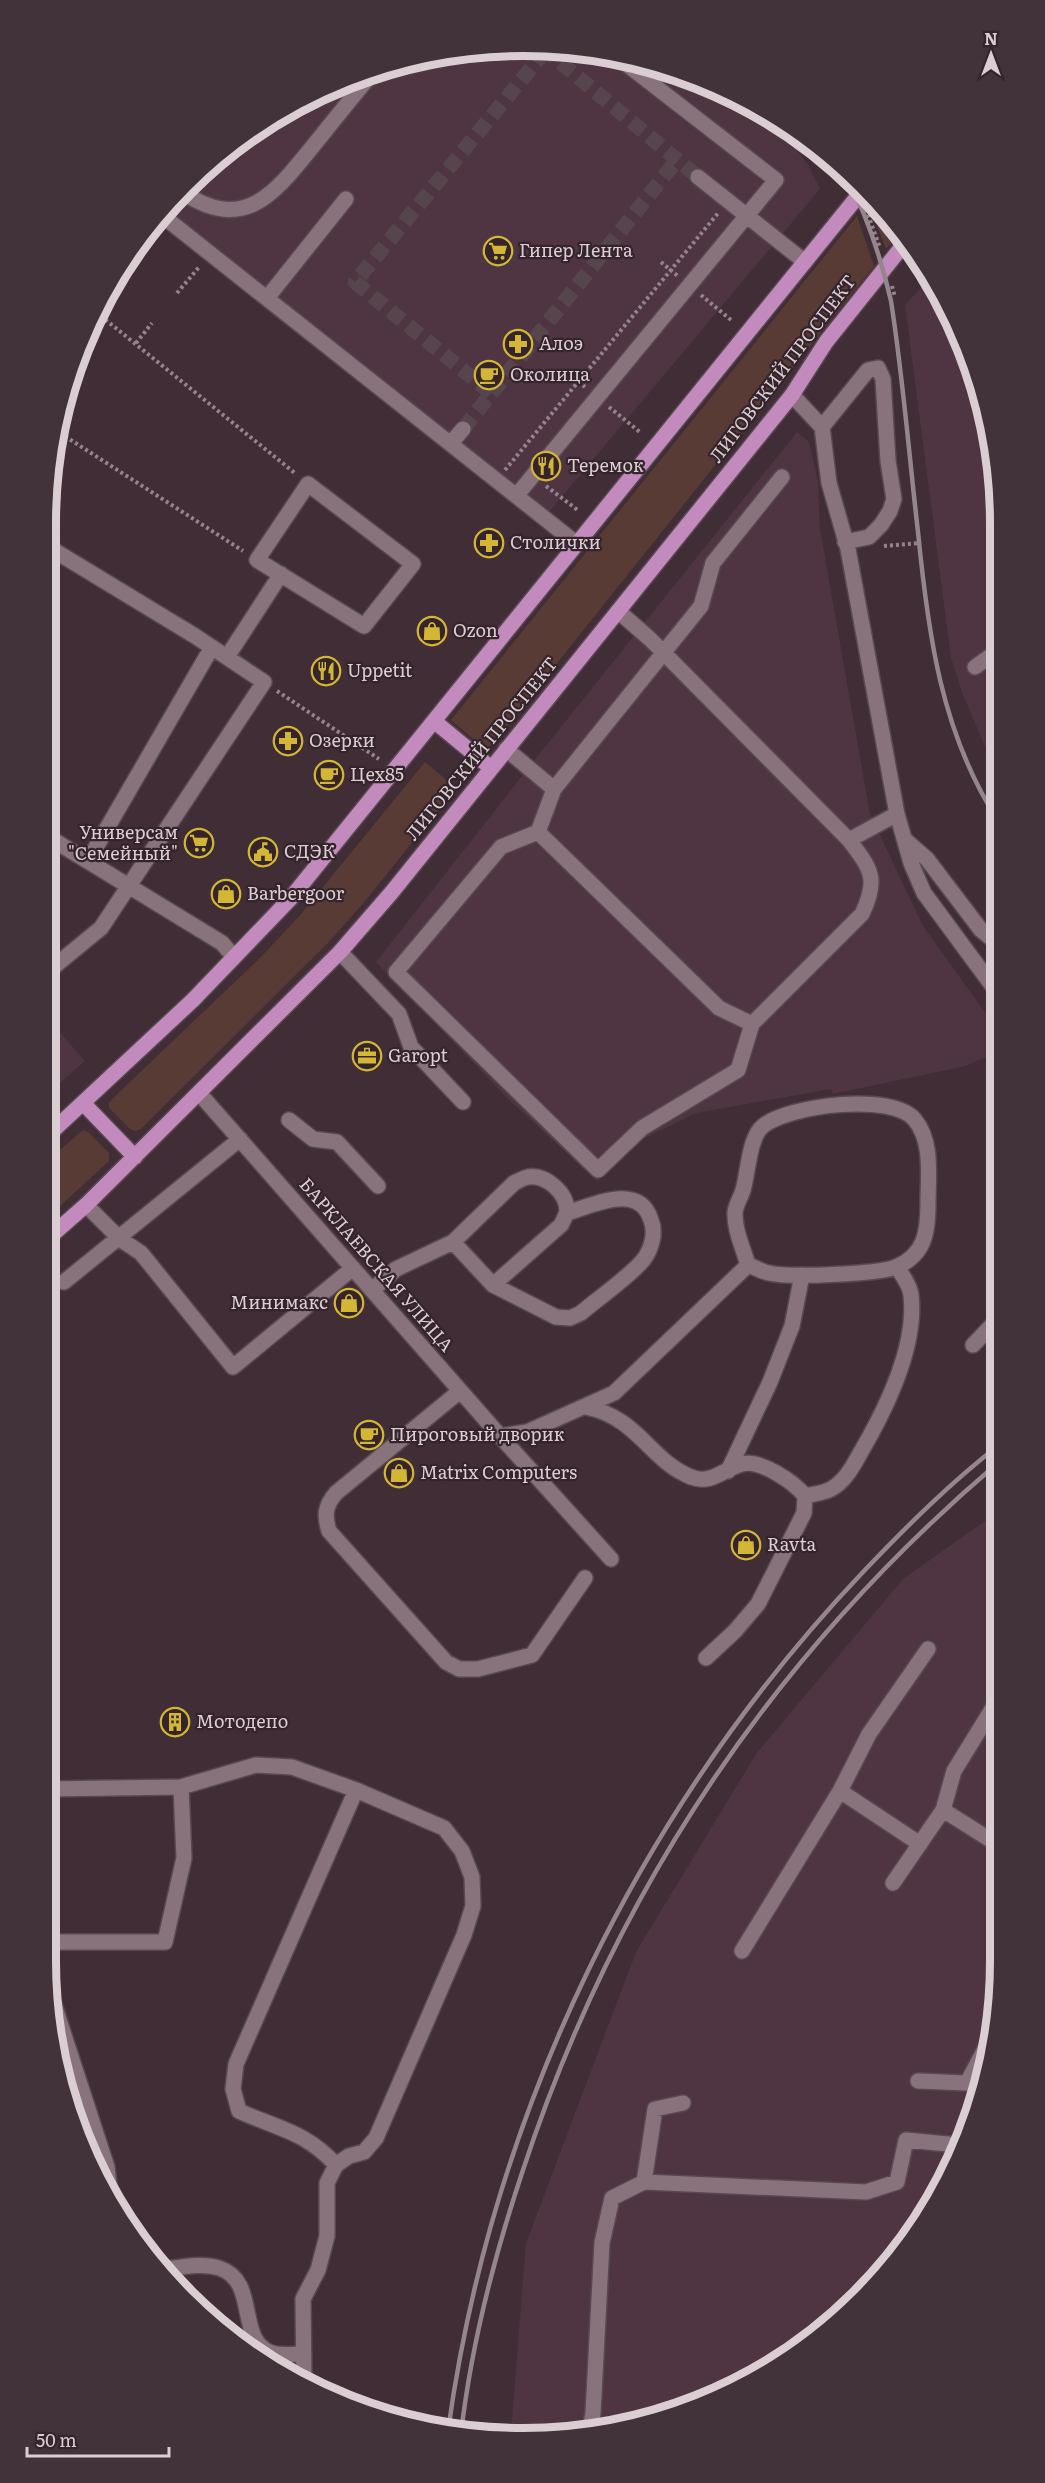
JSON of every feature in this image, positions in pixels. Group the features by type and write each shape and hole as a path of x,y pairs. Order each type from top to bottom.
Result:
{"main road":[{"path":"56,1128 193,1000 290,899 857,197"},
{"name":"ЛИГОВСКИЙ ПРОСПЕКТ","path":"56,1231 135,1157 340,952 792,395 826,342 901,248"},
{"path":"434,721 491,768"},
{"path":"83,1103 135,1157"}],"street":[{"path":"517,495 776,180 632,68"},
{"path":"188,196 217,209 234,209 248,206 274,192 298,166 364,83"},
{"path":"698,177 805,262"},
{"path":"267,298 346,199"},
{"path":"167,220 576,544"},
{"path":"822,427 868,370 878,369 883,379 888,461 894,499 881,525 869,537 845,542"},
{"path":"792,395 822,427 829,483 845,542 897,814 911,863 924,893 990,983"},
{"path":"451,443 463,429"},
{"path":"618,611 650,639 662,653 849,840 868,864 873,880 870,898 862,914 752,1024 738,1070 642,1128 598,1170 396,972 501,847 538,832 554,789 662,653 701,606 713,563 782,477"},
{"path":"308,484 413,564 364,626 257,560 308,484"},
{"path":"56,552 212,647 264,682 101,928 56,965"},
{"path":"227,657 281,574"},
{"path":"88,861 212,647"},
{"path":"975,667 990,656"},
{"path":"506,749 554,789"},
{"path":"849,840 897,814"},
{"path":"538,832 719,1008 752,1024"},
{"path":"904,839 927,859 981,930 990,937"},
{"path":"56,842 222,943 234,957"},
{"path":"340,952 399,1014 411,1047 463,1102"},
{"name":"БАРКЛАЕВСКАЯ УЛИЦА","path":"199,1093 460,1391 611,1559"},
{"path":"866,1102 896,1108 914,1118 926,1139 928,1227 923,1245 911,1258 897,1267 880,1272 770,1274 748,1265 736,1223 735,1210 743,1191 757,1135 763,1126 785,1115 822,1106 866,1102"},
{"path":"289,1120 313,1139 337,1142 378,1186"},
{"path":"64,1282 120,1239 240,1139"},
{"path":"372,1290 396,1269 453,1242 514,1183 527,1177 539,1178 550,1183 564,1197 567,1213 561,1225 493,1285"},
{"path":"453,1242 493,1285 556,1317 570,1318 581,1313 643,1260 652,1244 653,1226 648,1210 635,1199 616,1198 567,1213"},
{"path":"86,1205 120,1239 141,1253 232,1367 353,1268"},
{"path":"500,1436 527,1432 614,1393 748,1265"},
{"path":"805,1496 831,1490 846,1476 889,1401 903,1358 910,1325 911,1293 897,1267"},
{"path":"728,1471 770,1382 792,1326 802,1275"},
{"path":"973,1346 990,1328"},
{"path":"460,1391 327,1503 325,1518 329,1531 446,1662 459,1669 478,1670 532,1655 585,1578"},
{"path":"586,1407 603,1410 622,1420 669,1463 692,1477 708,1480 743,1463 756,1464 796,1485 805,1496 804,1513 758,1604 735,1631 706,1658"},
{"path":"742,1951 840,1791 869,1734 928,1649"},
{"path":"893,1883 943,1810 954,1771 990,1713"},
{"path":"56,1789 181,1787 256,1765 273,1764 292,1767 356,1790 444,1828 462,1851 472,1877 473,1906 464,1935 376,2138 364,2152 349,2156 336,2165 327,2183 327,2236 318,2270 303,2299 304,2373"},
{"path":"56,1942 165,1942 184,1858 181,1787"},
{"path":"336,2165 320,2148 292,2132 239,2111 233,2089 236,2064 356,1790"},
{"path":"840,1791 920,1844"},
{"path":"943,1810 990,1840"},
{"path":"61,2036 108,2174"},
{"path":"918,2081 967,2083 979,2060"},
{"path":"644,2182 655,2109 683,2103"},
{"path":"591,2423 602,2243 612,2198 644,2182 866,2192 897,2182 906,2140 952,2144"},
{"path":"172,2269 198,2266 219,2268 232,2276 242,2287 251,2331 260,2345 272,2353 304,2354"}],"path":[{"path":"503,472 728,200"},
{"path":"865,205 895,297"},
{"path":"867,212 872,213"},
{"path":"177,293 202,264"},
{"path":"103,318 308,484"},
{"path":"136,343 152,323"},
{"path":"63,435 257,560"},
{"path":"532,476 579,511"},
{"path":"264,682 379,759"}],"shaded area":[{"path":"492,56 553,56 614,64 673,80 701,91 756,118 789,139 809,166 820,189 539,524 193,248 170,217 215,171 263,134 316,104 372,80 431,64"},
{"path":"872,212 894,240 886,249"},
{"path":"857,216 874,266 487,751 451,720"},
{"path":"924,284 941,316 965,372 981,431 989,492 990,522 990,759 962,692 951,658 905,305"},
{"path":"797,432 809,442 818,481 820,529 870,814 923,926 990,1019 990,1055 966,1066 833,1094 831,1089 696,1113 645,1138 597,1181 509,1100 376,962"},
{"path":"425,762 456,788 366,900 329,942 141,1129 136,1131 130,1129 109,1108 109,1102 262,956 301,914"},
{"path":"58,1030 85,1061 56,1086 56,1031"},
{"path":"83,1130 88,1132 109,1153 109,1161 56,1210 56,1153"},
{"path":"990,1517 989,1991 981,2052 965,2111 954,2139 927,2194 893,2245 853,2291 807,2331 782,2349 756,2365 701,2392 643,2412 583,2424 511,2428 526,2243 636,1952 756,1754 903,1579"}],"tunnel":[{"path":"491,393 355,282 541,56"},
{"path":"553,56 698,177"},
{"path":"463,429 677,160"}],"railway":[{"path":"855,194 873,238 891,301 922,570 940,681 962,752 990,807"},
{"path":"450,2422 469,2312 500,2195 540,2080 589,1969 646,1862 711,1760 783,1663 863,1572 946,1490 990,1452"},
{"path":"462,2424 477,2335 502,2237 522,2173 560,2070 604,1970 654,1875 710,1784 773,1697 842,1615 917,1536 990,1470"}],"place":[{"name":"Гипер Лента","path":"498,251"},
{"name":"Алоэ","path":"518,344"},
{"name":"Околица","path":"489,375"},
{"name":"Теремок","path":"546,466"},
{"name":"Столички","path":"489,543"},
{"name":"Ozon","path":"432,631"},
{"name":"Uppetit","path":"326,671"},
{"name":"Озерки","path":"288,741"},
{"name":"Цех85","path":"329,775"},
{"name":"Универсам \"Семейный\"","path":"199,843"},
{"name":"СДЭК","path":"263,852"},
{"name":"Barbergoor","path":"226,894"},
{"name":"Garopt","path":"367,1056"},
{"name":"Минимакс","path":"349,1303"},
{"name":"Пироговый дворик","path":"369,1435"},
{"name":"Matrix Computers","path":"399,1473"},
{"name":"Ravta","path":"746,1545"},
{"name":"Мотодепо","path":"175,1722"}]}
